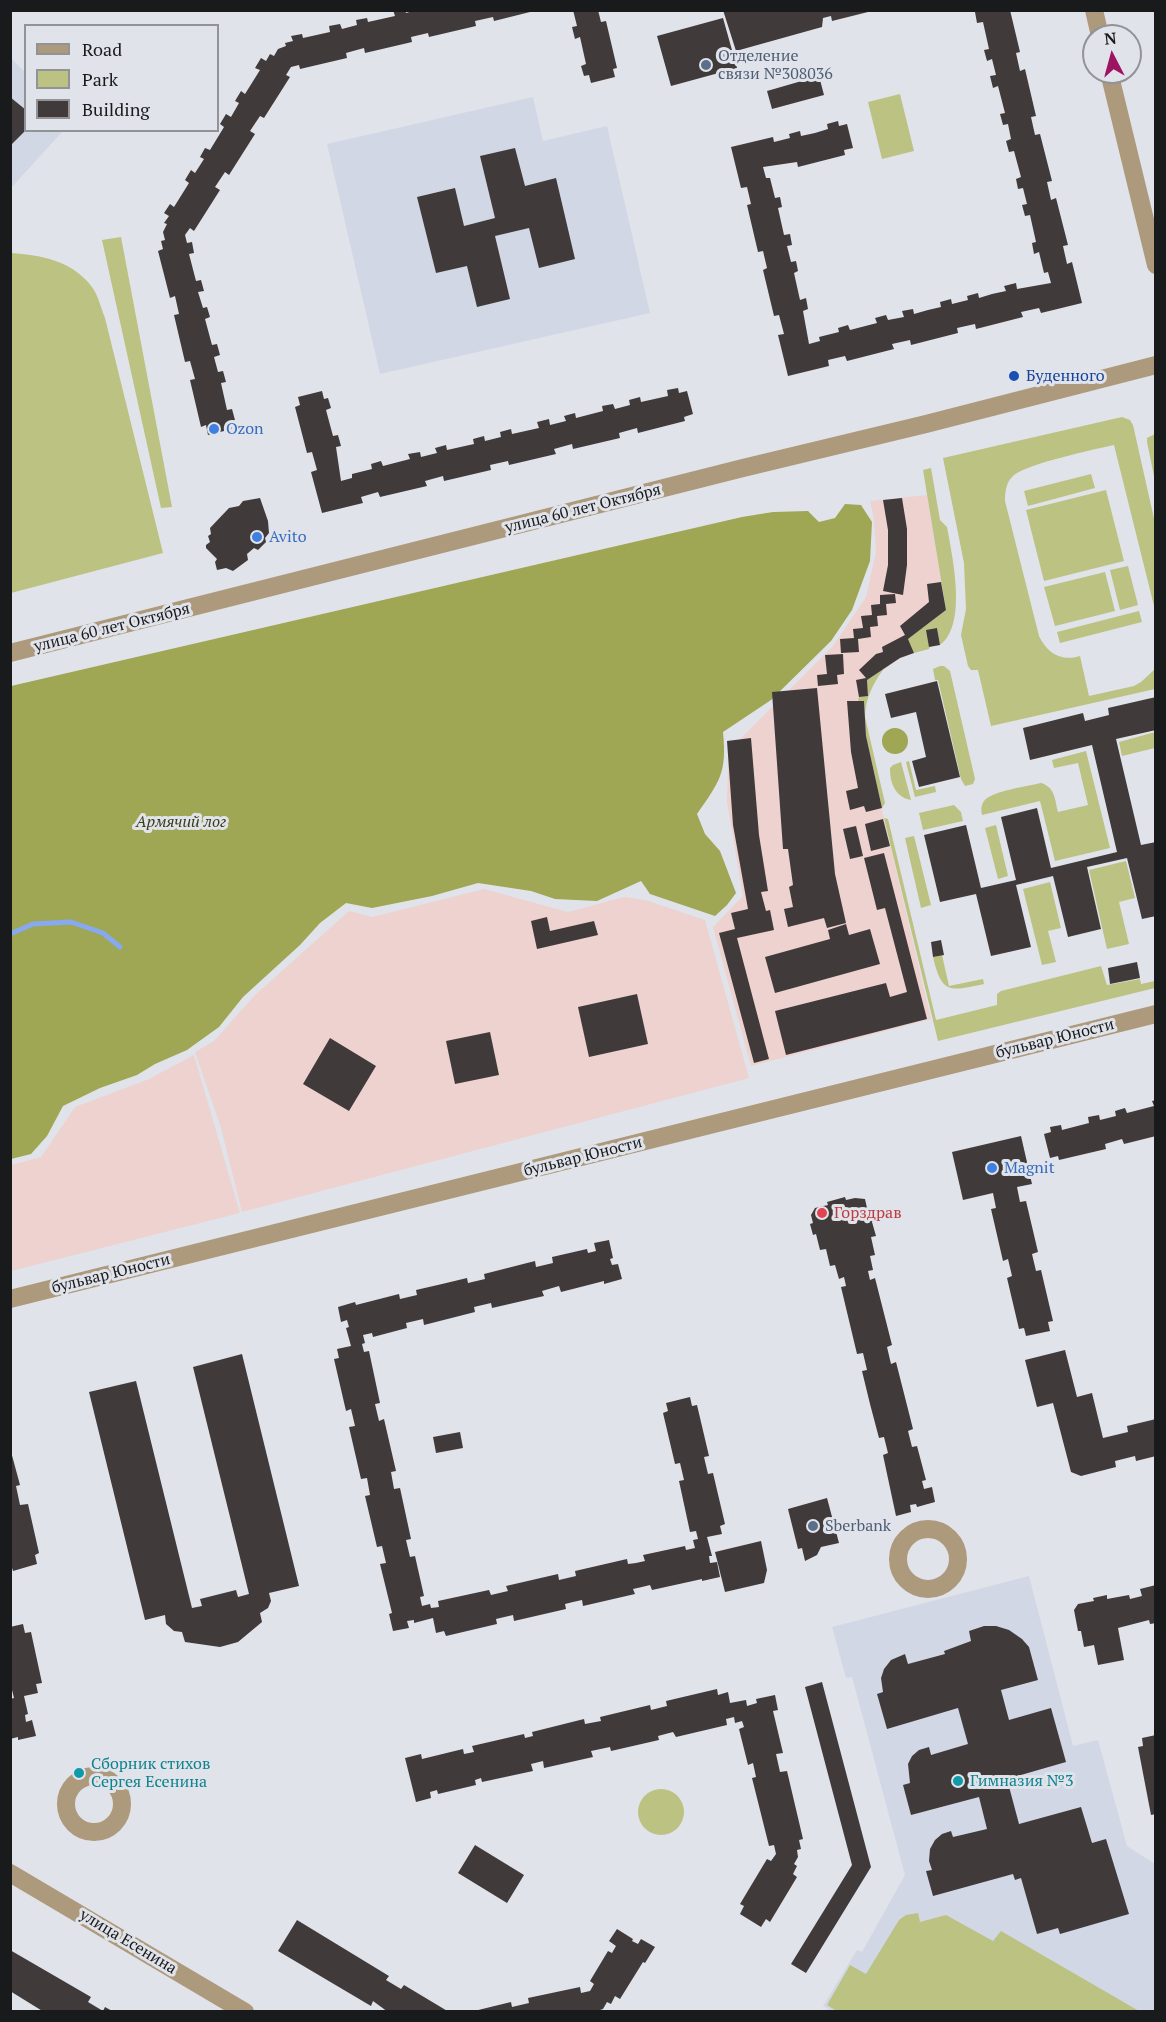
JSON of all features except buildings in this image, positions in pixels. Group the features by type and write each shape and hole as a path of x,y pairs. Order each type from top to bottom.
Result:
{"street":[{"path":"1112,84 1155,265"},
{"name":"улица 60 лет Октября","path":"10,653 1155,365"},
{"name":"бульвар Юности","path":"10,1299 1155,1014"},
{"name":"улица Есенина","path":"10,1873 245,2012"}],"shaded area":[{"path":"11,58 24,71 24,132 62,132 11,188"},
{"path":"533,97 543,141 607,126 650,313 380,374 327,144"},
{"path":"927,495 946,610 908,639 914,653 882,669 868,696 858,701 864,701 864,718 873,772 931,1019 751,1066 713,927 743,896 727,802 728,763 740,739 833,646 866,597 876,552 874,519 870,501"},
{"path":"484,889 568,912 624,897 645,900 705,920 749,1078 242,1212 221,1128 195,1052 214,1041 255,995 349,911 372,917"},
{"path":"194,1055 240,1213 11,1271 11,1165 41,1157 75,1107 149,1079"},
{"path":"1029,1576 1073,1746 1098,1740 1127,1846 1155,1864 1155,2011 832,2012 823,2006 857,1950 862,1952 905,1875 852,1677 846,1678 832,1627"}],"green space":[{"path":"900,94 914,151 882,159 868,102"},
{"path":"121,237 172,507 161,508 102,240"},
{"path":"11,253 45,258 66,265 84,278 96,294 105,318 163,553 11,593"},
{"path":"1122,417 1130,420 1133,425 1155,523 1155,610 1114,445 1062,457 1022,470 1009,481 1005,501 1042,642 1055,655 1067,658 1080,656 1089,696 1134,686 1155,669 1155,689 991,726 978,670 971,670 968,666 961,635 966,609 964,563 943,458"},
{"path":"1156,434 1155,481 1147,438"},
{"path":"931,468 940,520 947,527 954,571 956,606 954,622 949,635 940,645 937,628 929,649 914,653 908,639 946,610 923,470"},
{"path":"1091,474 1095,488 1028,506 1024,491"},
{"path":"1106,490 1124,561 1044,581 1026,510"},
{"name":"Армячий лог","path":"845,504 861,505 872,522 870,561 852,610 831,641 771,700 723,732 723,767 716,784 697,814 705,834 720,851 736,893 715,916 650,894 641,881 597,901 555,899 531,891 478,883 432,896 372,908 346,903 320,923 300,945 243,997 219,1027 187,1050 137,1075 100,1088 63,1106 47,1136 31,1154 11,1159 11,686 742,517 773,512 808,511 819,522 835,518"},
{"path":"1128,566 1138,605 1120,610 1110,570"},
{"path":"1105,572 1115,611 1055,626 1044,587"},
{"path":"1139,611 1142,622 1060,643 1057,632"},
{"path":"940,666 950,671 975,779 973,784 965,786 961,779 938,680 935,680 933,669"},
{"path":"882,669 868,698 865,717 885,803 882,808 866,736 864,701 858,701 859,697 868,695 867,680"},
{"path":"895,728 904,732 908,741 904,750 895,754 886,750 882,741 886,732"},
{"path":"1155,732 1155,748 1122,756 1119,742"},
{"path":"1086,751 1110,848 1055,861 1040,801 982,815 982,804 988,797 1041,783 1052,791 1058,812 1088,805 1078,763 1054,768 1052,760"},
{"path":"909,761 916,790 935,786 936,792 915,797 906,762"},
{"path":"901,762 911,800 897,793 891,779 890,768"},
{"path":"954,805 961,812 963,821 923,830 919,813"},
{"path":"884,818 888,819 936,1020 997,1005 997,994 1001,991 1101,966 1107,985 1140,979 1141,984 1155,981 1155,988 938,1041"},
{"path":"996,825 1008,876 998,879 985,828"},
{"path":"914,836 931,905 921,908 905,838"},
{"path":"1126,861 1135,898 1119,902 1129,944 1107,949 1089,870"},
{"path":"1050,882 1061,928 1048,931 1056,962 1042,965 1023,889"},
{"path":"942,955 949,986 983,979 984,984 955,989 944,984 933,957"},
{"path":"661,1789 677,1796 684,1812 677,1828 661,1835 645,1828 638,1812 645,1796"},
{"path":"918,1913 920,1922 946,1915 993,1941 1001,1931 1139,2011 838,2012 827,2005 850,1965 866,1974 899,1920 906,1915"}],"waterway":[{"path":"10,934 33,924 71,922 103,933 120,947"}],"place":[{"name":"Отделение связи №308036","path":"706,65"},
{"name":"Буденного","path":"1014,376"},
{"name":"Ozon","path":"214,429"},
{"name":"Avito","path":"257,537"},
{"name":"Magnit","path":"992,1168"},
{"name":"Горздрав","path":"822,1213"},
{"name":"Sberbank","path":"813,1526"},
{"name":"Сборник стихов Сергея Есенина","path":"79,1773"},
{"name":"Гимназия №3","path":"958,1781"}]}
